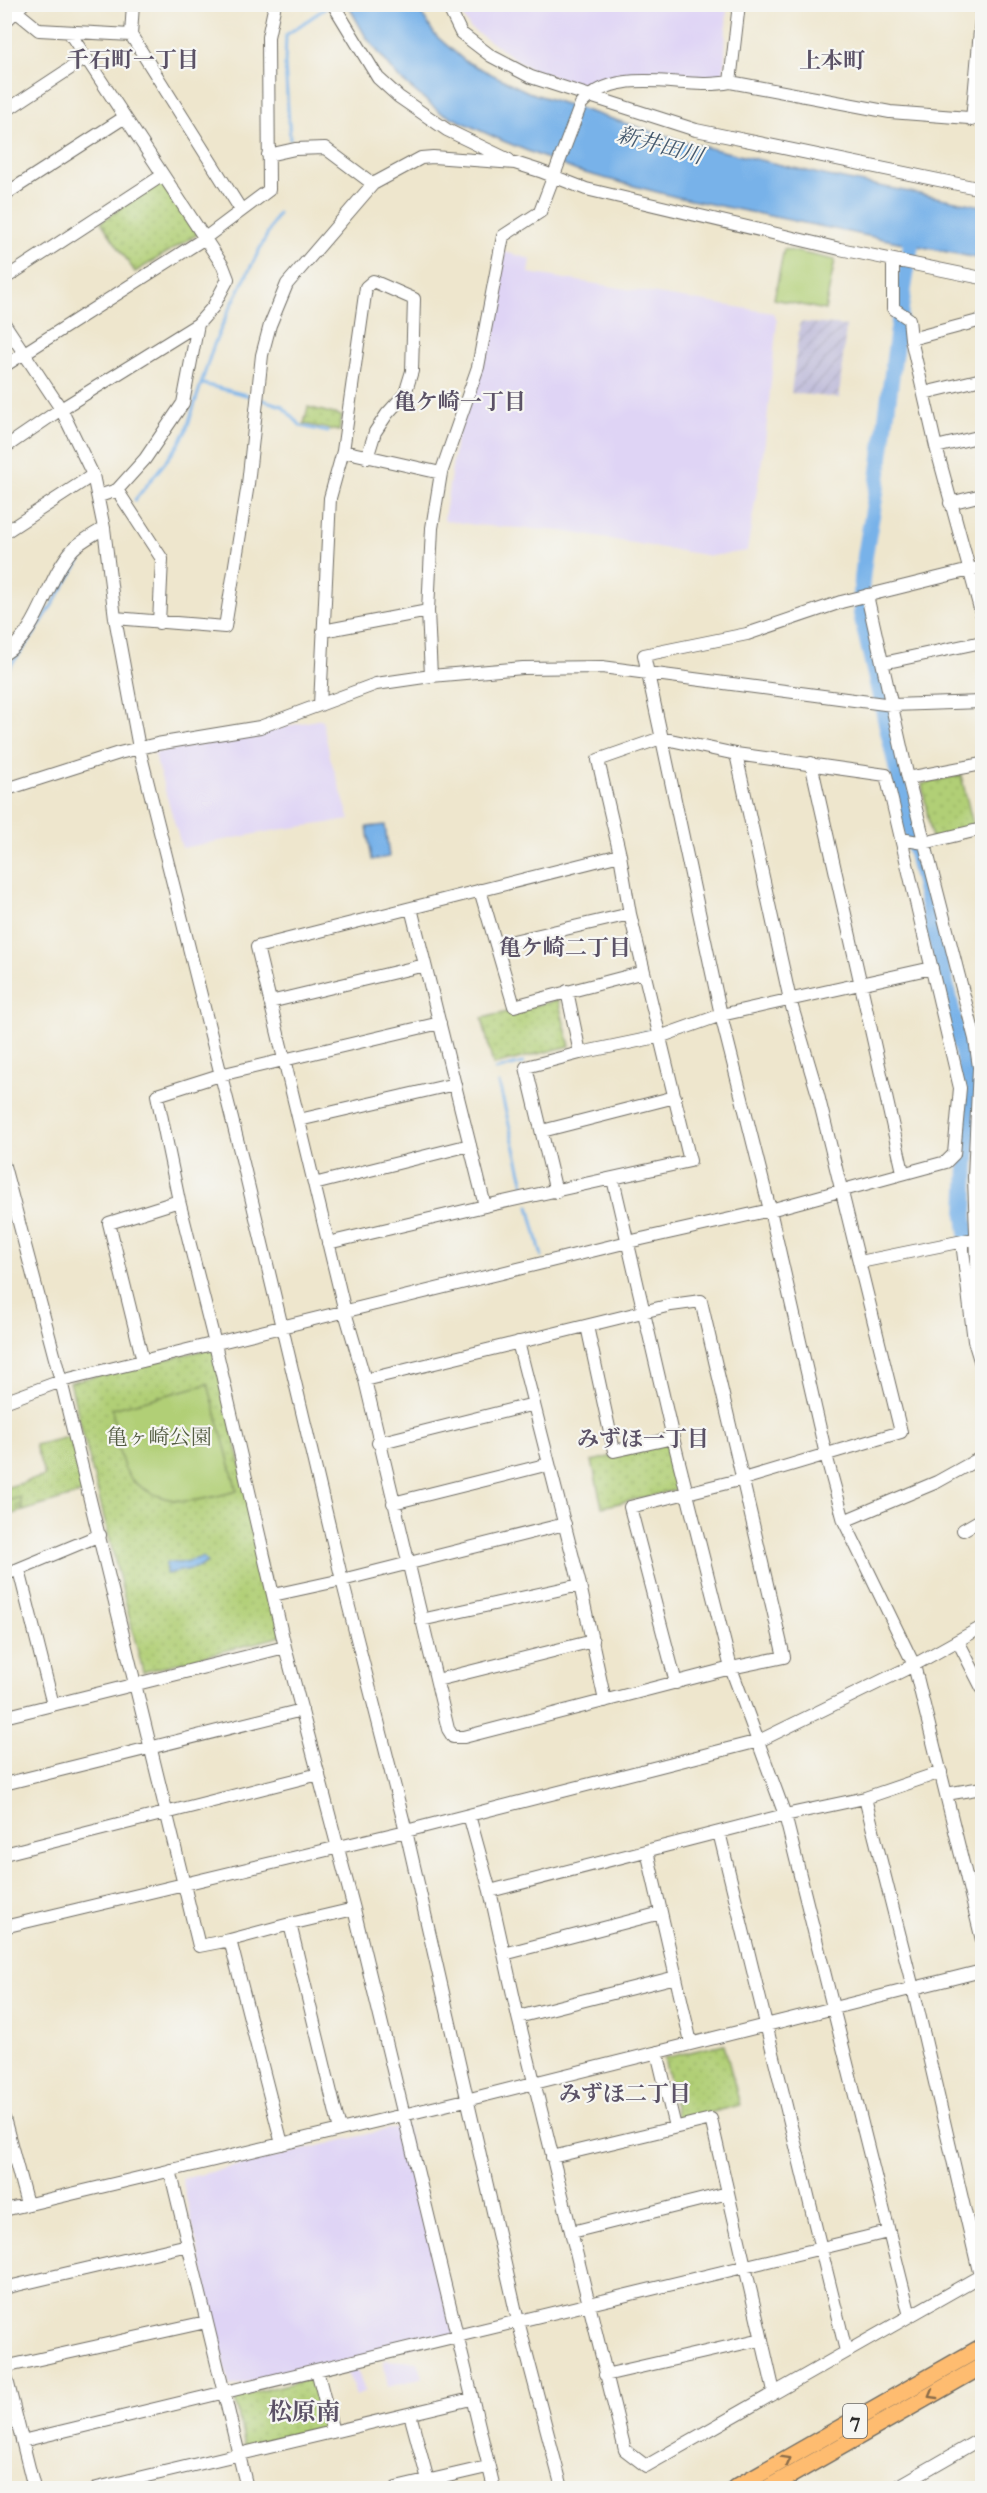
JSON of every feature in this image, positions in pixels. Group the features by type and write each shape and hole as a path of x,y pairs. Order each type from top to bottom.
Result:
{"highway":[{"name":"7","path":"735,2488 982,2347"},
{"name":"7","path":"768,2488 982,2366"}],"street":[{"path":"133,4 131,35 241,210"},
{"path":"4,366 205,238 269,190 268,37 275,4"},
{"path":"447,4 461,33 491,56 531,77 585,99 696,130 982,189"},
{"path":"730,82 740,4"},
{"path":"4,23 15,7 39,30 131,35"},
{"path":"333,7 378,78 399,97 447,130 515,163"},
{"path":"431,676 428,611 432,528 441,473 478,367 504,236 540,212 585,99 600,87 652,80 714,85 730,82 870,109 977,120 982,8"},
{"path":"4,448 198,324 213,307 228,279 224,266 69,32"},
{"path":"4,112 86,58"},
{"path":"4,195 125,117"},
{"path":"268,155 290,150 325,148 373,184"},
{"path":"115,618 225,627 248,484 262,355 270,325 287,284 373,184 421,158 515,163 556,171 586,189 893,261 982,278"},
{"path":"4,279 163,175"},
{"path":"893,261 892,308 909,319 911,339 950,503 977,568 982,616"},
{"path":"320,705 330,498 343,452 366,287 373,281 414,299 412,370 405,394 375,432 367,458"},
{"path":"911,339 982,320"},
{"path":"4,323 62,409 93,475 99,496 115,618 139,748 283,1327 342,1580 406,1831 518,2322 562,2488"},
{"path":"99,496 117,490 145,459 183,403 198,324"},
{"path":"924,393 982,379"},
{"path":"936,447 982,436"},
{"path":"343,452 441,473"},
{"path":"4,532 93,475"},
{"path":"117,490 162,559 159,623"},
{"path":"950,503 982,495"},
{"path":"4,654 22,639 74,548 104,528"},
{"path":"977,568 867,595 747,634 644,655 721,1015 770,1210 826,1455 844,1521 914,1665 982,1940"},
{"path":"867,595 924,843 979,1038 974,1177 980,1237 978,1288 982,1321"},
{"path":"323,631 428,611"},
{"path":"883,663 982,642"},
{"path":"4,790 139,748 260,727 376,684 431,676 523,668 602,667 892,705 982,702"},
{"path":"4,1402 62,1381 628,1242 770,1210 946,1162 954,1154 960,1088 886,775 736,754 661,738 598,760 620,855 630,914 662,1036 690,1161 328,1243"},
{"path":"676,1683 630,1507 743,1479 901,1432 818,1095 790,1000 736,754"},
{"path":"811,763 903,1172"},
{"path":"908,778 982,764"},
{"path":"902,839 924,843 982,831"},
{"path":"365,1380 701,1300 784,1658 731,1668 464,1737 453,1737 448,1730 378,1443 365,1380 345,1312 257,947 620,855"},
{"path":"480,890 514,1006 644,972"},
{"path":"411,908 485,1206"},
{"path":"496,945 630,914"},
{"path":"270,1002 425,965"},
{"path":"556,1192 526,1067 662,1036 721,1015 932,968"},
{"path":"567,991 580,1053"},
{"path":"440,1023 220,1075 157,1095 179,1201 215,1344 285,1647 339,1847 487,2467 494,2488"},
{"path":"299,1120 455,1084"},
{"path":"542,1131 675,1097"},
{"path":"314,1184 470,1145"},
{"path":"4,1166 62,1381 199,1946 354,1909"},
{"path":"613,1179 686,1492 731,1668 785,1815 910,2316"},
{"path":"143,1361 109,1223 179,1201"},
{"path":"860,1262 980,1237"},
{"path":"962,1242 974,1341 982,1367"},
{"path":"587,1326 614,1451 673,1438"},
{"path":"518,1342 580,1585 605,1701"},
{"path":"378,1443 534,1404"},
{"path":"844,1521 937,1482 982,1457"},
{"path":"393,1503 549,1464"},
{"path":"963,1530 982,1519"},
{"path":"273,1595 565,1524"},
{"path":"4,1575 100,1535"},
{"path":"19,1570 53,1705"},
{"path":"421,1620 580,1585"},
{"path":"4,1927 406,1831 759,1741 914,1665 982,1627"},
{"path":"437,1680 592,1641"},
{"path":"958,1641 982,1688"},
{"path":"4,1716 285,1647"},
{"path":"4,1784 302,1710"},
{"path":"490,1891 785,1815 865,1798 940,1772"},
{"path":"4,1854 319,1774"},
{"path":"946,1794 982,1788"},
{"path":"469,1815 490,1891 518,2017 625,2450 646,2466 980,2276 977,2240 865,1798"},
{"path":"719,1832 846,2351"},
{"path":"647,1851 692,2043"},
{"path":"504,1953 661,1913"},
{"path":"290,1924 340,2130"},
{"path":"230,1940 282,2144"},
{"path":"4,2210 466,2100 982,1971"},
{"path":"518,2017 676,1977"},
{"path":"657,2052 675,2127"},
{"path":"4,2118 27,2204"},
{"path":"552,2157 711,2119 774,2392"},
{"path":"170,2170 247,2488"},
{"path":"572,2232 728,2193"},
{"path":"22,2441 888,2232"},
{"path":"4,2288 188,2245"},
{"path":"34,2488 4,2367 206,2322"},
{"path":"605,2375 762,2339"},
{"path":"317,2370 333,2432"},
{"path":"98,2488 471,2399"},
{"path":"410,2414 429,2485"},
{"path":"895,2488 982,2438"},
{"path":"396,2488 429,2485 487,2467"}],"shaded area":[{"path":"457,5 727,5 724,73 710,79 675,75 623,76 589,87 532,70 470,28"},
{"path":"504,252 531,259 529,273 773,313 777,321 765,441 747,551 711,556 561,531 475,525 444,520 456,440 487,348 493,342 497,321 492,312"},
{"path":"800,322 846,326 839,398 791,393"},
{"path":"322,719 330,757 350,820 277,830 182,848 154,753"},
{"path":"406,2125 456,2337 229,2386 182,2179"},
{"path":"383,2360 418,2362 423,2377 388,2387"},
{"path":"357,2369 365,2392 356,2396 347,2370"}],"green space":[{"path":"162,180 198,234 135,272 101,222"},
{"path":"784,249 835,260 825,310 774,299"},
{"path":"308,407 342,416 339,431 304,424"},
{"path":"961,775 974,829 932,841 922,784"},
{"path":"558,1000 570,1046 493,1065 482,1018"},
{"name":"亀ヶ崎公園","path":"213,1348 282,1636 143,1672 70,1382"},
{"path":"208,1384 237,1491 189,1501 166,1499 155,1495 132,1480 127,1473 120,1455 112,1409"},
{"path":"72,1436 86,1492 23,1511 19,1498 5,1502 5,1488 45,1476 35,1445"},
{"path":"669,1442 680,1489 602,1507 592,1461"},
{"path":"20,1497 23,1511 5,1516 5,1502"},
{"path":"724,2044 740,2105 678,2121 664,2058"},
{"path":"314,2378 329,2429 245,2447 235,2397"}],"water":[{"name":"新井田川","path":"348,5 416,5 435,35 465,61 528,92 684,142 828,176 982,206 982,259 676,197 577,171 440,112 399,78 366,37"},
{"path":"385,825 389,857 372,860 367,827"},
{"path":"203,1557 207,1562 200,1567 166,1574 166,1562 180,1563"}],"waterway":[{"path":"290,139 285,65 286,35 330,5"},
{"path":"135,500 177,447 186,431 213,347 278,213"},
{"path":"915,222 864,563 861,614 970,1088 965,1216 970,1256"},
{"path":"203,384 254,397"},
{"path":"260,399 282,406 301,426 328,432"},
{"path":"4,674 32,637 83,556"},
{"path":"630,1037 651,1031"},
{"path":"495,1070 523,1063"},
{"path":"499,1084 525,1189"},
{"path":"529,1206 542,1257"},
{"path":"976,1305 982,1343"}],"district":[{"name":"千石町一丁目","path":"133,59"},
{"name":"上本町","path":"832,60"},
{"name":"亀ケ崎一丁目","path":"460,401"},
{"name":"亀ケ崎二丁目","path":"565,947"},
{"name":"みずほ一丁目","path":"643,1438"},
{"name":"みずほ二丁目","path":"625,2093"},
{"name":"松原南","path":"304,2412"}]}
